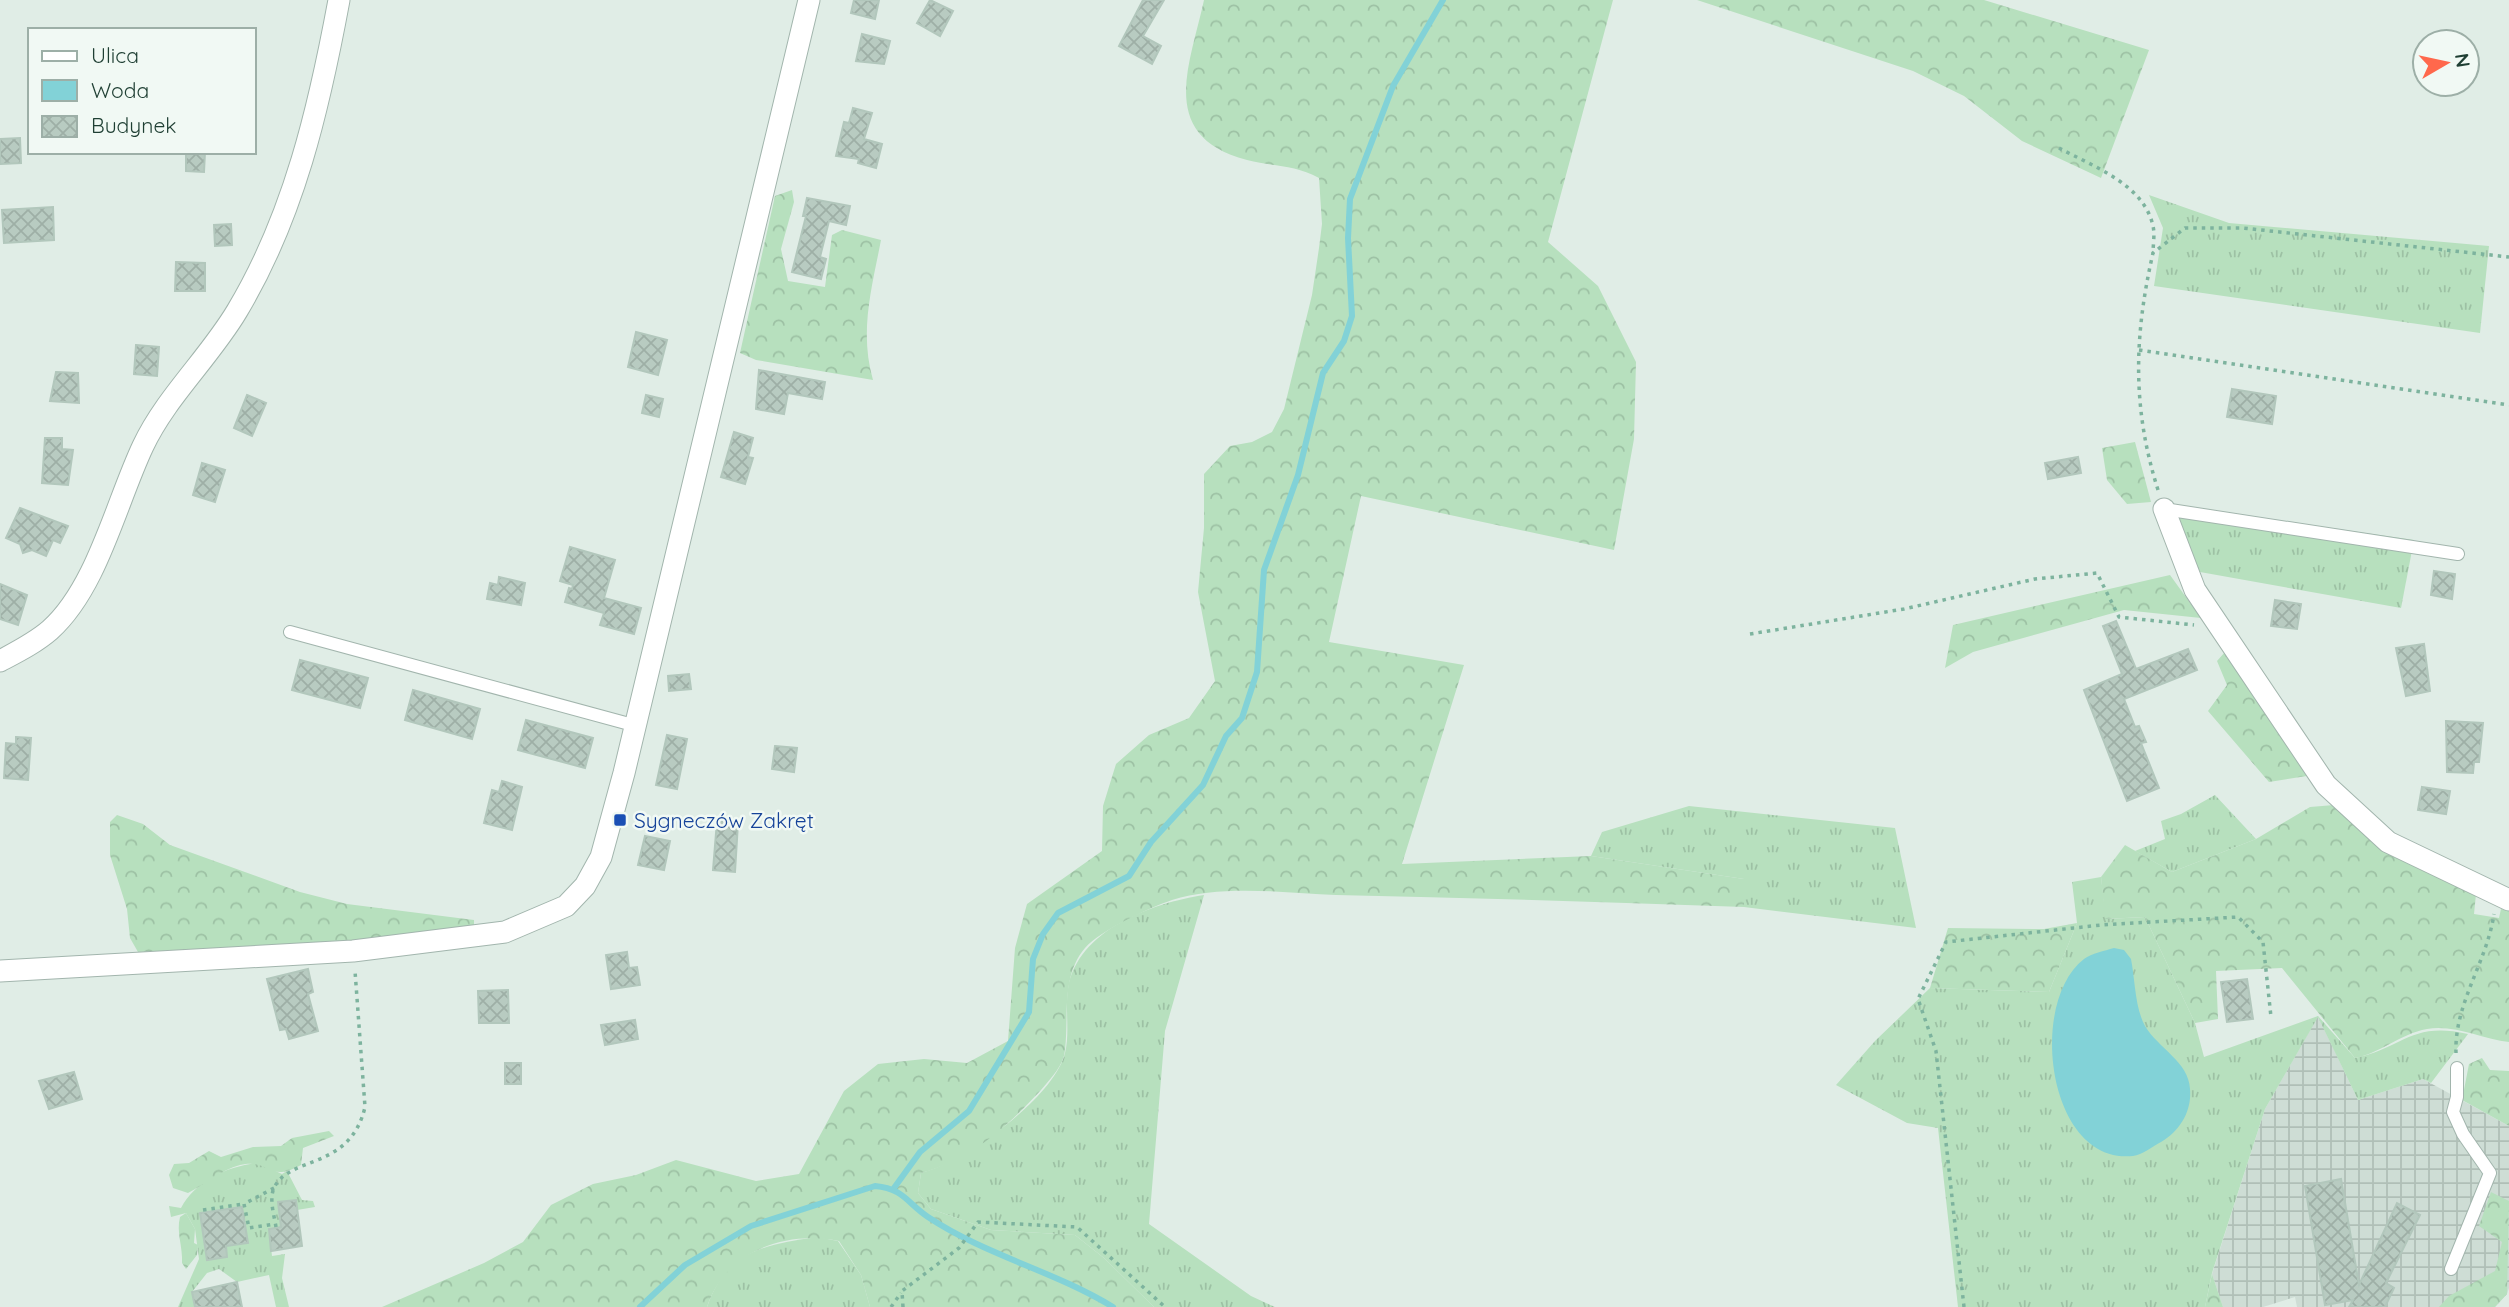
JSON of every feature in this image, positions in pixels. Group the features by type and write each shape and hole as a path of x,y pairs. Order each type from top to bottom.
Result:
{"street":[{"path":"0,661 49,631 62,618 88,576 144,445 253,285 282,218 310,139 339,0"},
{"path":"0,971 353,951 505,932 566,906 585,886 601,857 810,0"},
{"path":"2164,509 2195,590 2326,785 2388,842 2503,897"}],"lane":[{"path":"2164,509 2458,554"},
{"path":"290,632 633,725"},
{"path":"2451,1269 2490,1173 2463,1134 2453,1112 2457,1097 2457,1068"}],"path":[{"path":"2059,148 2111,176 2139,197 2153,226 2153,253 2136,370 2140,422 2164,509"},
{"path":"2153,253 2185,228 2208,228 2243,229 2509,257"},
{"path":"2139,349 2509,405"},
{"path":"1750,634 1904,609 2035,579 2097,573 2119,617 2221,628"},
{"path":"2457,1068 2455,1035 2461,1011 2503,897"},
{"path":"1964,1307 1936,1051 1918,999 1946,942 2101,925 2238,917 2263,943 2271,1017"},
{"path":"202,1210 244,1204 274,1188 289,1174 340,1149 360,1127 365,1107 353,951"},
{"path":"244,1204 249,1228 275,1225 274,1188"},
{"path":"891,1307 902,1291 959,1248 974,1223 1077,1227 1088,1234 1124,1272 1165,1307"},
{"path":"902,1291 903,1307"}],"shaded area":[{"path":"2318,1016 2358,1100 2423,1079 2509,1126 2509,1288 2495,1307 2297,1307 2295,1297 2263,1307 2223,1307 2212,1274 2265,1109"}],"green space":[{"path":"1204,0 1613,0 1548,242 1598,286 1636,362 1634,439 1614,550 1361,496 1329,642 1464,665 1402,864 1591,856 1744,879 1744,907 1233,891 1172,900 1102,934 1085,948 1072,971 1065,1050 1056,1071 1028,1104 987,1140 956,1160 921,1173 918,1193 931,1209 991,1230 1075,1235 1104,1258 1154,1307 870,1307 861,1275 839,1241 818,1238 778,1243 759,1249 742,1259 727,1272 707,1307 382,1307 484,1263 523,1242 551,1205 593,1184 636,1175 676,1160 756,1181 799,1174 844,1091 878,1064 924,1059 967,1063 1008,1041 1015,948 1027,904 1102,851 1103,806 1116,764 1149,735 1189,718 1215,681 1198,592 1204,528 1204,474 1230,446 1252,442 1272,432 1284,409 1312,295 1322,224 1319,178 1292,168 1247,160 1218,149 1200,134 1190,116 1186,95 1187,73"},
{"path":"1697,0 1984,0 2149,50 2101,178 2022,141 1964,96 1913,71"},
{"path":"792,190 794,202 781,249 788,281 825,287 832,235 842,230 881,240 867,327 873,380 756,360 740,353 775,196"},
{"path":"2149,195 2229,223 2489,246 2480,333 2154,286 2163,228"},
{"path":"2135,442 2151,502 2127,504 2107,480 2102,448"},
{"path":"2171,505 2414,540 2401,608 2200,572"},
{"path":"2170,575 2201,618 2124,610 1973,652 1945,668 1953,625"},
{"path":"2225,652 2313,775 2269,782 2208,711 2227,685 2217,661"},
{"path":"2215,795 2256,839 2172,872 2135,851 2165,839 2161,821 2181,814"},
{"path":"2334,805 2476,894 2474,914 2499,918 2501,909 2509,911 2509,1042 2447,1028 2427,1029 2355,1058 2282,968 2216,971 2218,1019 2195,1023 2145,917 2105,919 2101,877 2125,845 2172,872 2256,839 2310,807"},
{"path":"1689,806 1895,828 1916,928 1744,907 1744,879 1591,856 1602,832"},
{"path":"117,815 143,824 170,845 300,892 347,904 474,920 474,931 366,943 138,952 130,938 127,909 110,855 110,822"},
{"path":"2101,877 2106,919 2145,917 2195,1023 2204,1057 2318,1016 2355,1058 2420,1033 2449,1031 2468,1034 2431,1083 2423,1079 2358,1100 2318,1017 2265,1109 2212,1273 2205,1307 1958,1307 1938,1128 1907,1123 1836,1085 1875,1041 1930,988 2049,992 2077,923 2072,882"},
{"path":"1204,895 1165,1031 1149,1224 1251,1296 1275,1307 1154,1307 1104,1258 1075,1235 991,1230 931,1209 918,1193 921,1173 960,1156 1005,1126 1044,1089 1057,1071 1065,1053 1068,989 1074,968 1101,935 1140,913"},
{"path":"2077,923 2049,992 1930,988 1948,928 2044,929"},
{"path":"2482,1058 2490,1070 2509,1071 2509,1126 2462,1100 2469,1064"},
{"path":"329,1131 334,1136 303,1148 301,1165 290,1170 275,1172 258,1165 240,1165 188,1193 173,1188 169,1175 174,1164 189,1163 209,1151 221,1157 253,1147 281,1146 292,1138"},
{"path":"258,1163 282,1174 287,1171 302,1200 313,1201 315,1207 297,1210 295,1200 278,1202 281,1227 269,1229 272,1256 285,1254 282,1278 289,1307 276,1307 269,1275 237,1282 219,1269 207,1273 192,1292 195,1307 178,1307 199,1259 195,1229 186,1213 171,1217 169,1206 181,1208 195,1190 213,1176"},
{"path":"2491,1192 2509,1201 2507,1294 2495,1307 2439,1307 2449,1296 2495,1271 2502,1242 2479,1226"},
{"path":"186,1213 195,1229 194,1243 198,1245 197,1255 186,1269 182,1263 179,1228 180,1217"},
{"path":"817,1237 838,1241 861,1275 870,1307 707,1307 715,1288 736,1262 749,1254 780,1243"},
{"path":"2212,1274 2223,1307 2205,1307"}],"water":[{"path":"2114,948 2124,950 2131,959 2137,1002 2145,1026 2179,1063 2190,1089 2187,1113 2174,1132 2144,1152 2133,1156 2104,1152 2081,1135 2065,1109 2055,1077 2052,1043 2056,1010 2066,980 2084,959"}],"building":[{"path":"854,0 879,0 875,19 851,13"},
{"path":"930,0 953,11 940,36 917,23"},
{"path":"1143,0 1164,0 1143,36 1161,46 1152,64 1119,46"},
{"path":"862,34 890,41 884,64 856,61"},
{"path":"853,108 872,113 864,139 882,144 876,168 858,163 859,159 836,156 844,122 849,123"},
{"path":"20,138 21,163 0,164 0,139"},
{"path":"186,154 205,154 204,172 186,171"},
{"path":"807,198 850,206 846,225 829,221 820,257 826,259 821,279 792,272 806,216 803,216"},
{"path":"53,207 54,240 4,243 2,210"},
{"path":"231,224 232,245 215,246 214,225"},
{"path":"176,262 205,263 205,291 175,291"},
{"path":"636,332 667,340 658,375 628,367"},
{"path":"136,345 159,347 157,376 134,374"},
{"path":"759,370 825,382 822,399 788,393 784,414 756,409"},
{"path":"56,372 78,373 79,403 50,401"},
{"path":"2232,389 2276,396 2272,424 2227,417"},
{"path":"247,395 266,403 252,436 234,428"},
{"path":"646,395 663,399 659,417 642,413"},
{"path":"734,432 753,438 748,457 753,458 745,484 721,477"},
{"path":"45,438 62,438 62,449 73,450 68,485 42,483"},
{"path":"2078,457 2081,473 2048,479 2045,463"},
{"path":"202,463 225,470 215,502 193,495"},
{"path":"20,508 68,526 60,543 53,540 46,556 32,550 23,553 20,544 6,538"},
{"path":"570,547 615,560 604,598 641,608 634,634 600,625 604,613 565,602 569,588 572,589 573,585 560,581"},
{"path":"2434,571 2455,574 2452,599 2431,595"},
{"path":"499,577 525,583 521,605 487,599 490,583 498,585"},
{"path":"0,584 27,595 18,625 0,619"},
{"path":"2275,600 2301,604 2297,629 2271,626"},
{"path":"2116,621 2136,669 2188,649 2197,670 2124,699 2135,727 2139,726 2146,742 2141,743 2159,788 2127,801 2084,690 2122,674 2103,626"},
{"path":"2424,644 2430,691 2406,696 2396,648"},
{"path":"300,660 368,678 360,708 292,690"},
{"path":"689,674 691,689 669,691 668,676"},
{"path":"413,690 480,709 472,739 405,720"},
{"path":"526,720 593,738 585,768 518,750"},
{"path":"2446,721 2483,723 2479,762 2474,762 2473,773 2447,772"},
{"path":"667,735 687,739 677,789 656,785"},
{"path":"16,737 31,738 28,780 4,778 6,743 16,744"},
{"path":"775,746 797,748 794,772 772,769"},
{"path":"502,781 522,787 512,830 484,823 492,790 499,792"},
{"path":"2422,787 2450,791 2446,814 2418,810"},
{"path":"717,821 738,823 735,872 713,870"},
{"path":"645,836 670,841 664,870 638,865"},
{"path":"627,952 629,968 637,967 640,985 611,989 606,955"},
{"path":"308,969 313,992 308,994 318,1031 289,1039 286,1029 280,1030 267,979"},
{"path":"2247,979 2253,1019 2227,1022 2221,982"},
{"path":"508,990 509,1023 479,1023 478,991"},
{"path":"635,1020 638,1039 605,1045 601,1025"},
{"path":"505,1063 521,1063 521,1084 505,1084"},
{"path":"74,1072 82,1099 49,1109 39,1081"},
{"path":"2341,1179 2359,1285 2397,1203 2420,1215 2386,1283 2394,1288 2385,1307 2349,1307 2353,1300 2325,1305 2305,1186"},
{"path":"296,1200 302,1246 271,1251 269,1229 281,1227 278,1202"},
{"path":"242,1207 248,1243 226,1246 227,1257 207,1260 200,1213"},
{"path":"237,1282 242,1307 195,1307 192,1292"}],"waterway":[{"path":"894,1188 920,1152 969,1111 1029,1012 1033,959 1043,934 1058,913 1129,876 1151,842 1203,785 1226,736 1242,718 1257,672 1264,570 1298,475 1323,373 1344,341 1352,316 1348,238 1350,199 1393,86 1443,0"},
{"path":"640,1307 685,1265 751,1226 875,1186 899,1193 928,1217 973,1242 1067,1283 1113,1307"}],"place":[{"name":"Sygneczów Zakręt","path":"620,820"}]}
